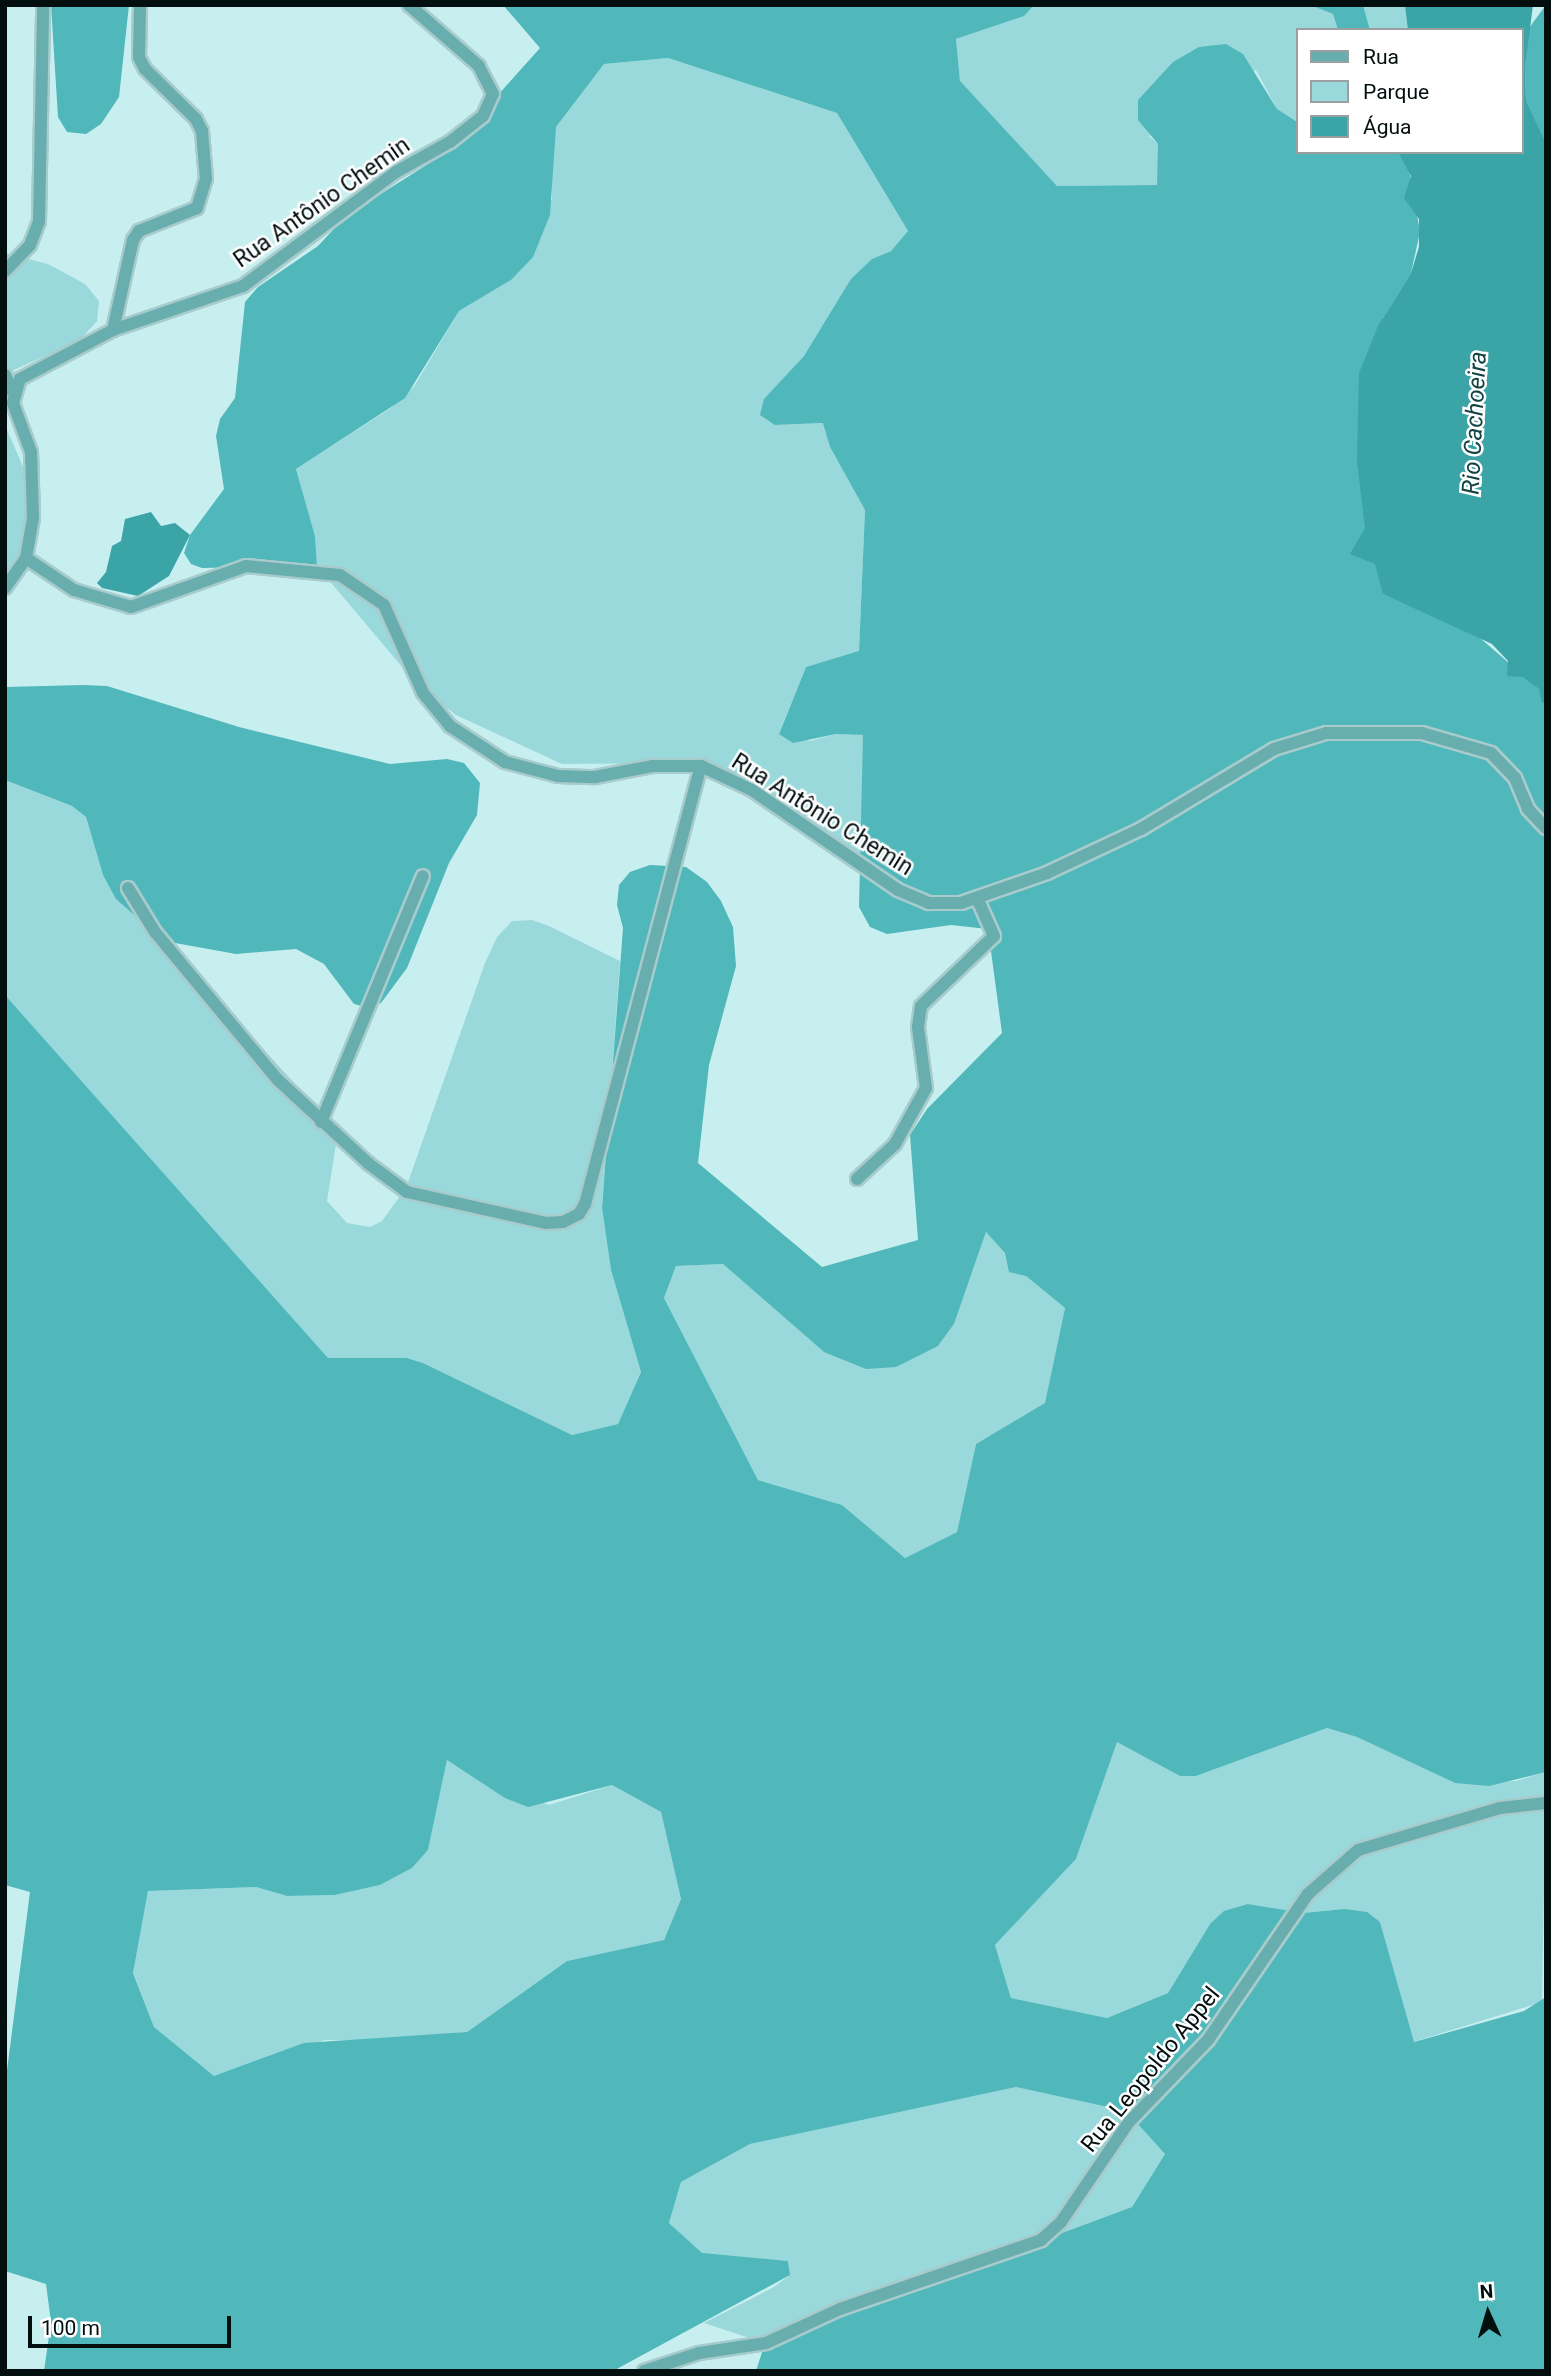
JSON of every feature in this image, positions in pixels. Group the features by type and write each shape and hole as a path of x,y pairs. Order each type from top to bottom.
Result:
{"street":[{"path":"5,271 30,245 39,222 43,5"},
{"path":"113,330 139,231 189,214 204,197 206,180 202,131 196,119 145,69 139,57 140,5"},
{"name":"Rua Antônio Chemin","path":"13,392 20,379 113,330 243,286 367,193 483,116 493,94 479,66 409,5"},
{"path":"5,375 13,392 31,452 33,518 26,558 5,588"},
{"name":"Rua Antônio Chemin","path":"26,558 74,590 131,607 246,566 340,575 383,605 423,693 450,726 505,762 558,776 595,776 652,766 702,766 752,790 898,890 929,903 961,903 1047,873 1140,829 1274,749 1326,733 1422,733 1491,753 1515,778 1528,809 1546,828"},
{"path":"128,888 155,932 278,1080 321,1122 407,1192 545,1223 579,1214 702,766"},
{"path":"321,1122 423,876"},
{"path":"857,1179 894,1144 926,1088 918,1027 921,1006 994,936 977,898"},
{"name":"Rua Leopoldo Appel","path":"643,2371 699,2353 766,2343 839,2309 1041,2241 1061,2222 1129,2122 1208,2040 1308,1894 1358,1850 1500,1808 1546,1803"}],"green space":[{"path":"1034,5 1310,5 1333,14 1337,28 1296,28 1296,122 1291,122 1277,109 1256,70 1149,136 1158,144 1158,185 1057,186 960,82 956,39 1023,16"},
{"path":"1363,5 1409,5 1408,28 1369,28"},
{"path":"668,58 837,113 908,231 891,251 872,259 804,356 764,400 775,425 824,423 830,447 865,510 859,652 806,667 779,733 810,741 836,734 863,735 862,861 768,799 678,763 562,764 456,715 419,687 317,566 315,536 296,469 391,408 415,385 459,311 511,280 552,199 551,154 556,127 604,64"},
{"path":"5,253 48,264 85,284 99,301 97,321 80,340 5,374"},
{"path":"5,425 30,483 37,539 30,559 5,589"},
{"path":"5,780 72,806 86,817 103,875 333,1125 337,1138 327,1201 347,1223 370,1227 382,1221 406,1188 485,963 497,937 512,921 532,920 549,926 620,961 602,1208 611,1270 641,1372 618,1424 572,1435 423,1363 407,1358 328,1358 5,995"},
{"path":"986,1232 1026,1276 1065,1308 1045,1404 976,1444 957,1532 905,1558 842,1505 758,1480 664,1298 676,1266 723,1264 824,1352 938,1346 954,1324"},
{"path":"1327,1728 1357,1737 1455,1783 1516,1781 1546,1772 1542,2002 1413,2042 1380,1922 1344,1909 1303,1913 1248,1904 1210,1924 1168,1993 1107,2018 1011,1998 995,1945 1076,1859 1117,1741 1180,1776 1196,1776"},
{"path":"447,1760 473,1776 549,1805 612,1785 661,1812 681,1899 664,1940 567,1961 467,2032 388,2040 325,2040 214,2076 154,2027 133,1972 148,1891 256,1887 287,1896 335,1895 380,1885 412,1868 428,1850"},
{"path":"1016,2087 1126,2111 1165,2154 1132,2207 765,2343 704,2323 774,2287 790,2275 788,2261 702,2254 669,2223 681,2182 750,2144"}],"shaded area":[{"path":"51,5 129,5 119,97 101,124 86,134 67,132 58,117"},
{"path":"503,5 1034,5 1024,16 956,39 960,81 1057,186 1157,185 1158,144 1138,120 1138,100 1173,62 1199,47 1226,44 1243,54 1277,109 1296,121 1296,154 1406,154 1420,232 1411,273 1383,318 1383,594 1473,632 1546,695 1546,1772 1489,1786 1455,1783 1357,1737 1327,1728 1196,1776 1180,1776 1117,1742 1076,1859 995,1945 1011,1998 1107,2018 1168,1993 1210,1924 1224,1911 1248,1904 1303,1913 1344,1909 1367,1912 1380,1922 1414,2042 1524,2011 1546,1997 1546,2371 756,2371 765,2343 1132,2207 1165,2154 1126,2111 1016,2087 750,2144 681,2182 669,2223 702,2253 788,2261 790,2275 613,2371 44,2371 51,2322 46,2284 5,2271 5,2086 30,1892 5,1885 5,995 328,1358 407,1358 423,1363 572,1435 618,1424 641,1372 611,1270 602,1208 623,928 617,905 619,885 630,872 650,865 686,867 707,882 721,901 733,927 736,966 709,1065 698,1163 822,1267 918,1240 910,1135 927,1109 1002,1033 988,929 951,925 887,934 870,927 859,907 863,735 836,734 793,743 779,734 806,667 859,651 865,510 830,447 823,423 775,425 760,415 764,399 804,356 851,279 872,259 891,251 908,231 837,113 668,58 604,64 556,127 550,215 533,257 511,280 459,311 405,398 296,469 315,536 317,566 202,568 191,564 184,553 190,535 224,489 216,436 220,419 235,398 245,302 258,287 318,246 346,216 447,152 540,48","holes":["986,1232 1005,1253 1009,1272 1026,1276 1065,1308 1045,1403 976,1444 957,1532 905,1558 842,1505 758,1480 664,1298 676,1266 723,1264 824,1352 866,1369 896,1367 938,1346 954,1324","447,1760 505,1798 528,1807 612,1785 661,1812 681,1899 664,1940 567,1961 467,2032 304,2043 214,2076 154,2027 133,1973 148,1891 256,1887 287,1896 335,1895 380,1885 412,1868 428,1850"]},
{"path":"1310,5 1363,5 1369,28 1337,28 1333,14"},
{"path":"1546,5 1546,145 1526,100 1525,67 1529,28"},
{"path":"107,686 239,727 390,764 447,759 464,763 480,783 477,815 449,863 407,968 381,1003 369,1008 354,1004 324,964 296,949 236,954 164,941 116,899 103,875 86,817 72,806 5,780 5,687"}],"water":[{"name":"Rio Cachoeira","path":"1405,5 1533,5 1525,67 1526,100 1546,144 1546,702 1542,703 1539,689 1523,677 1507,676 1508,661 1492,644 1383,594 1375,564 1350,554 1365,528 1357,462 1359,373 1378,326 1411,273 1419,247 1419,219 1404,198 1411,176 1399,154 1523,154 1523,28 1408,28"},
{"path":"151,512 161,526 175,523 190,535 169,576 138,596 102,588 97,583 106,572 112,546 121,541 125,519"}]}
